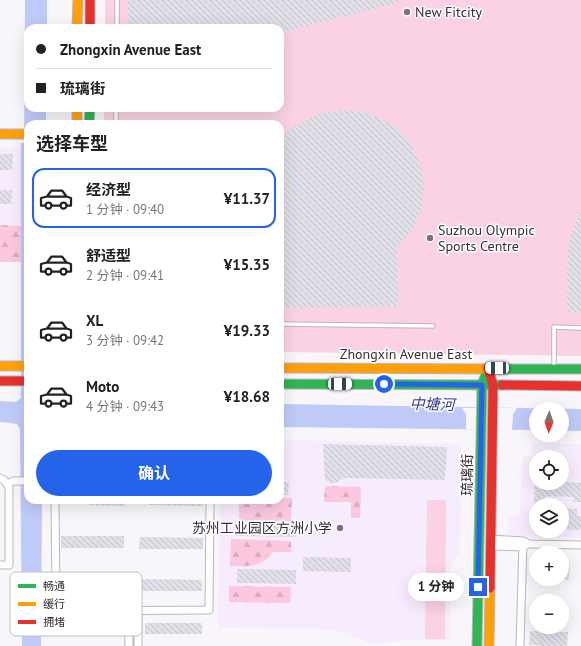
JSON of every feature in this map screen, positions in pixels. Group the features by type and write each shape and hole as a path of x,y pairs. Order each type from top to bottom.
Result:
{"main road":[{"path":"77,24 78,0"},
{"path":"90,0 90,24"},
{"path":"0,134 24,134"},
{"path":"0,366 23,366"},
{"name":"Zhongxin Avenue East","path":"284,368 581,369"},
{"path":"488,368 494,386 489,646"},
{"name":"琉璃街","path":"477,646 482,385 488,368"},
{"path":"0,381 24,381"},
{"path":"284,384 581,386"}],"street":[{"path":"0,478 8,484 9,492 9,565 0,565"},
{"path":"8,484 13,481 24,481"},
{"path":"56,504 56,572"},
{"path":"142,611 209,610 210,504"},
{"path":"491,543 581,545"},
{"path":"520,646 525,544"},
{"path":"129,636 129,646"}],"lane":[{"path":"117,0 117,24"},
{"path":"284,324 433,326"},
{"path":"554,369 554,327 581,328"}],"shaded area":[{"name":"Suzhou Olympic Sports Centre","path":"105,0 581,0 581,356 284,352 284,120 104,120 104,112 284,112 284,24 105,24"},
{"path":"0,147 21,148 21,226 0,225"},
{"name":"苏州工业园区方洲小学","path":"284,440 462,444 460,555 451,563 450,640 404,640 373,645 346,634 324,629 218,628 220,504 284,504"},
{"path":"533,443 581,444 581,538 569,538 569,498 529,498 529,537 508,536 509,516 519,516 523,456 529,456 529,490 569,490 569,450 532,450"},
{"path":"427,500 446,500 445,639 425,639"}],"green space":[{"path":"0,225 21,226 21,262 0,262"},
{"path":"325,486 361,487 360,518 351,518 351,502 324,502"},
{"path":"284,498 292,498 291,521 239,520 239,504 284,504"},
{"path":"231,539 291,541 291,552 273,552 265,561 254,565 230,566"},
{"path":"229,586 291,587 290,603 229,602"}],"water":[{"path":"25,0 47,0 47,24 25,24"},
{"path":"24,112 46,112 46,120 24,120"},
{"path":"21,143 24,143 24,504 42,504 42,572 21,572 20,429 17,424 0,422 0,401 16,402 21,398"},
{"path":"284,404 529,408 529,430 284,427"},
{"path":"569,409 581,409 581,431 569,431"},
{"path":"22,636 41,636 41,646 22,646"}],"pier":[{"path":"462,408 517,408 513,414 512,430 466,429 466,414"}],"building":[{"path":"128,0 399,0 400,2 284,32 284,24 128,24"},
{"path":"344,110 367,113 387,122 397,128 411,145 421,166 424,188 421,210 412,230 397,247 398,306 284,308 284,133 321,112"},
{"path":"0,154 13,154 12,170 0,170"},
{"path":"0,190 12,190 11,204 0,204"},
{"path":"581,210 581,312 567,312 567,258 574,226"},
{"path":"323,444 447,447 445,480 343,478 336,483 330,483 325,480"},
{"path":"284,482 289,482 288,495 284,495"},
{"path":"569,482 581,483 581,502 573,502 574,497 545,496 545,498 534,498 535,490 569,490"},
{"path":"125,504 125,506 90,505"},
{"path":"203,504 203,506 149,505"},
{"path":"569,508 577,509 577,516 581,516 581,530 569,529"},
{"path":"236,523 297,523 296,537 236,536"},
{"path":"61,536 124,536 124,548 61,548"},
{"path":"140,537 203,538 203,549 139,549"},
{"path":"303,557 351,558 351,572 303,571"},
{"path":"237,569 296,570 296,584 237,583"},
{"path":"142,579 202,580 202,591 142,591"},
{"path":"145,623 202,623 202,634 145,634"},
{"path":"530,634 568,634 567,646 529,645"}],"traffic: fast":[{"path":"89,120 90,112"},
{"path":"477,646 482,385 488,368"},
{"path":"500,369 581,369"},
{"path":"284,384 502,385"}],"traffic: slow":[{"path":"77,24 78,0"},
{"path":"77,112 77,120"},
{"path":"0,134 24,134"},
{"path":"0,366 24,366"},
{"path":"284,368 500,369"},
{"path":"489,646 490,588"}],"traffic: jam":[{"path":"90,0 90,24"},
{"path":"488,368 493,385 490,588"},
{"path":"0,381 24,381"},
{"path":"502,385 581,386"}],"place":[{"name":"New Fitcity","path":"407,12"},
{"name":"Suzhou Olympic Sports Centre","path":"430,238"},
{"name":"苏州工业园区方洲小学","path":"340,528"}],"route":[{"path":"384,384 482,385 478,587"}],"water label":[{"name":"中塘河","path":"432,404"}]}
